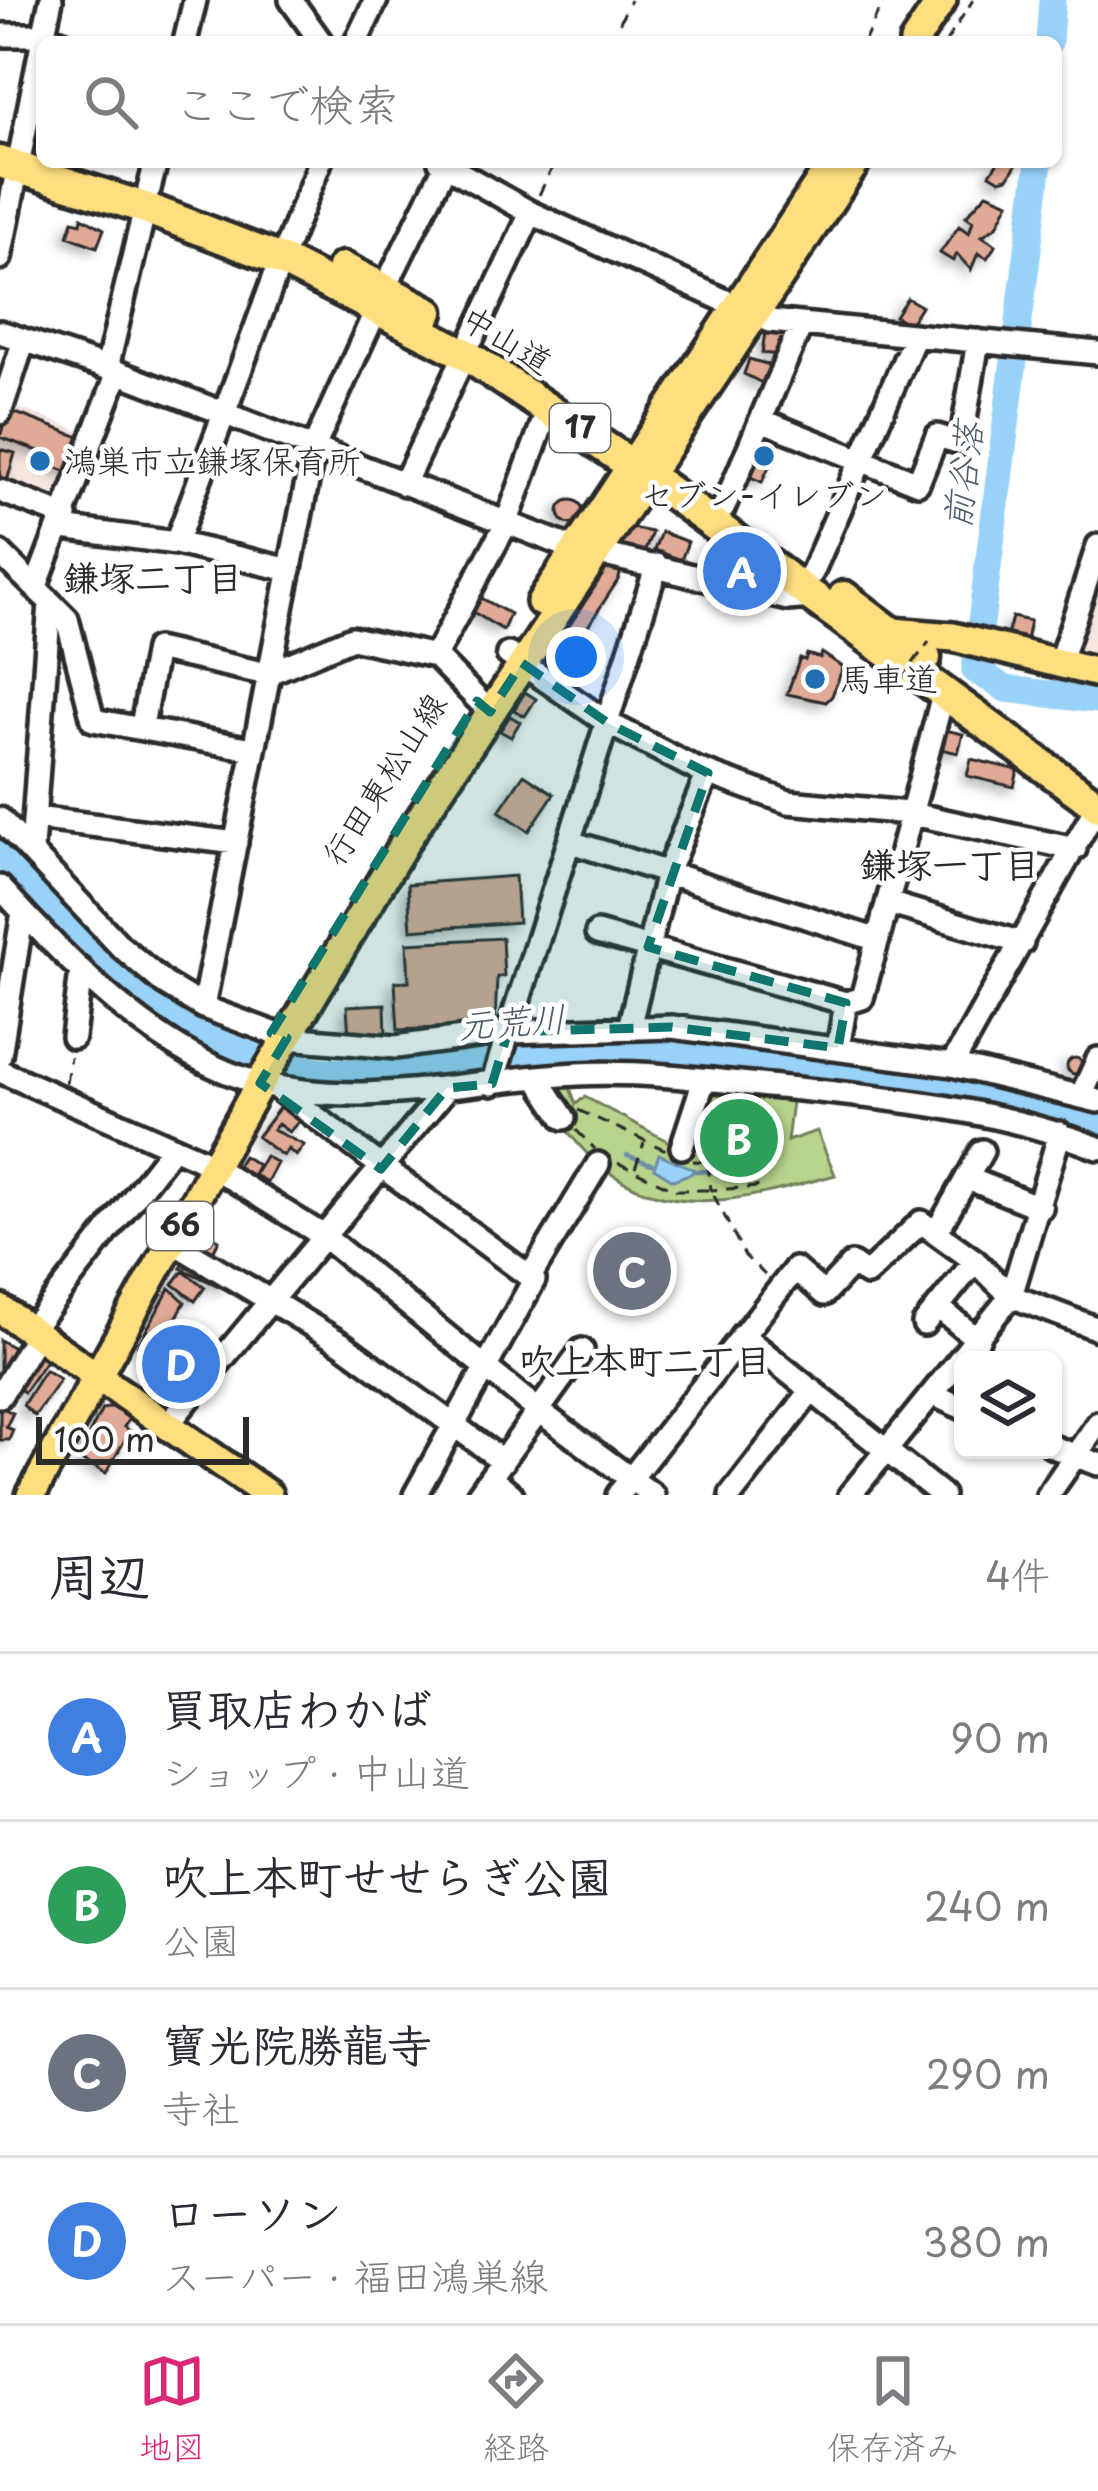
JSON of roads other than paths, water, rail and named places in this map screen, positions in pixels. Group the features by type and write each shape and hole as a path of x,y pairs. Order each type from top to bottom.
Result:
{"highway":[{"name":"中山道","path":"72,168 150,186"},
{"name":"中山道","path":"85,168 150,186 468,345 644,462 812,585 892,632 1098,787"},
{"name":"中山道","path":"468,345 549,406 723,509 943,695 1098,806"}],"main road":[{"path":"918,36 942,0"},
{"path":"939,36 963,0"},
{"name":"行田東松山線","path":"744,314 829,168"},
{"name":"行田東松山線","path":"92,1372 278,1036 484,706 744,314 852,168"},
{"path":"892,632 991,646 1098,673"},
{"name":"行田東松山線","path":"92,1372 171,1240 206,1163"},
{"path":"0,1309 268,1495"},
{"path":"16,1495 92,1372"},
{"path":"32,1495 92,1372"}],"street":[{"path":"48,36 51,0"},
{"path":"186,36 195,0"},
{"path":"291,0 317,36"},
{"path":"359,36 376,0"},
{"path":"0,35 36,40"},
{"path":"0,258 16,155 36,84"},
{"path":"176,543 318,168"},
{"path":"203,1007 314,447 441,168"},
{"path":"450,168 531,213 744,314 801,325 1098,353"},
{"path":"32,849 43,594 112,370 150,186"},
{"path":"404,484 531,213"},
{"path":"723,509 801,325"},
{"path":"0,332 112,370 506,524 586,551 788,599 812,585 915,336"},
{"path":"0,413 24,340"},
{"path":"761,421 918,483 937,436 961,443 978,341"},
{"path":"435,656 506,524 549,406"},
{"path":"0,491 64,522 290,570"},
{"path":"1060,662 1098,546"},
{"path":"0,553 67,619 93,720 252,749"},
{"path":"492,1084 657,565"},
{"path":"142,726 156,649 267,674 352,638 435,656 484,706"},
{"path":"515,658 608,723 708,773 788,802 908,813 1075,849"},
{"path":"597,933 846,1003 862,998 943,695"},
{"path":"628,1028 667,873 708,773"},
{"path":"952,1065 1098,806"},
{"path":"35,818 236,843"},
{"path":"0,819 120,946 203,1007 278,1036 396,1047 508,1032 672,1027 952,1065 1090,1098 1098,1059"},
{"path":"571,842 878,940"},
{"path":"0,887 111,1000 258,1079 534,1280 415,1495"},
{"path":"887,903 1022,943"},
{"path":"0,1055 22,912"},
{"path":"73,1037 81,970"},
{"path":"838,1048 846,1003"},
{"path":"0,1071 206,1163 322,1235 624,1486 653,1495"},
{"path":"258,1079 362,1095 537,1077 634,1074 959,1110 1060,1133 1098,1148"},
{"path":"537,1077 569,1114"},
{"path":"682,1147 704,1080"},
{"path":"169,1424 446,1088"},
{"path":"850,1495 1011,1296 1060,1133"},
{"path":"0,1396 34,1332 173,1147"},
{"path":"936,1233 982,1151"},
{"path":"530,1277 606,1160"},
{"path":"967,1178 1041,1208"},
{"path":"624,1486 795,1269 824,1294 852,1264 867,1274 921,1222 975,1261 1011,1296 1098,1329"},
{"path":"171,1240 272,1297 455,1426 491,1478 512,1495"},
{"path":"975,1261 931,1316 978,1340"},
{"path":"742,1335 942,1495"},
{"path":"491,1478 582,1350"},
{"path":"730,1495 812,1390"},
{"path":"934,1395 954,1404"},
{"path":"1048,1495 1098,1424"},
{"path":"1062,1451 1098,1465"}],"water":[{"path":"659,1154 693,1169 692,1173 673,1180 654,1168"}],"waterway":[{"name":"前谷落","path":"1049,36 1052,0"},
{"name":"前谷落","path":"1038,168 975,670 1006,689 1098,700"},
{"name":"元荒川","path":"0,852 96,949 166,1007 244,1051 288,1065 321,1071 396,1071 587,1050 658,1050 939,1084 1020,1100 1098,1123"},
{"path":"569,1062 649,1061 740,1071"},
{"path":"748,1072 814,1080"},
{"path":"627,1155 654,1165"},
{"path":"694,1171 731,1172"}],"place":[{"name":"セブン-イレブン","path":"764,456"},
{"name":"鴻巣市立鎌塚保育所","path":"40,461"},
{"name":"買取店わかば","path":"742,571"},
{"name":"馬車道","path":"815,679"},
{"name":"吹上本町せせらぎ公園","path":"739,1138"},
{"name":"寶光院勝龍寺","path":"632,1271"},
{"name":"ローソン","path":"181,1364"}],"district":[{"name":"鎌塚二丁目","path":"153,578"},
{"name":"鎌塚一丁目","path":"950,865"},
{"name":"吹上本町二丁目","path":"645,1361"}]}
